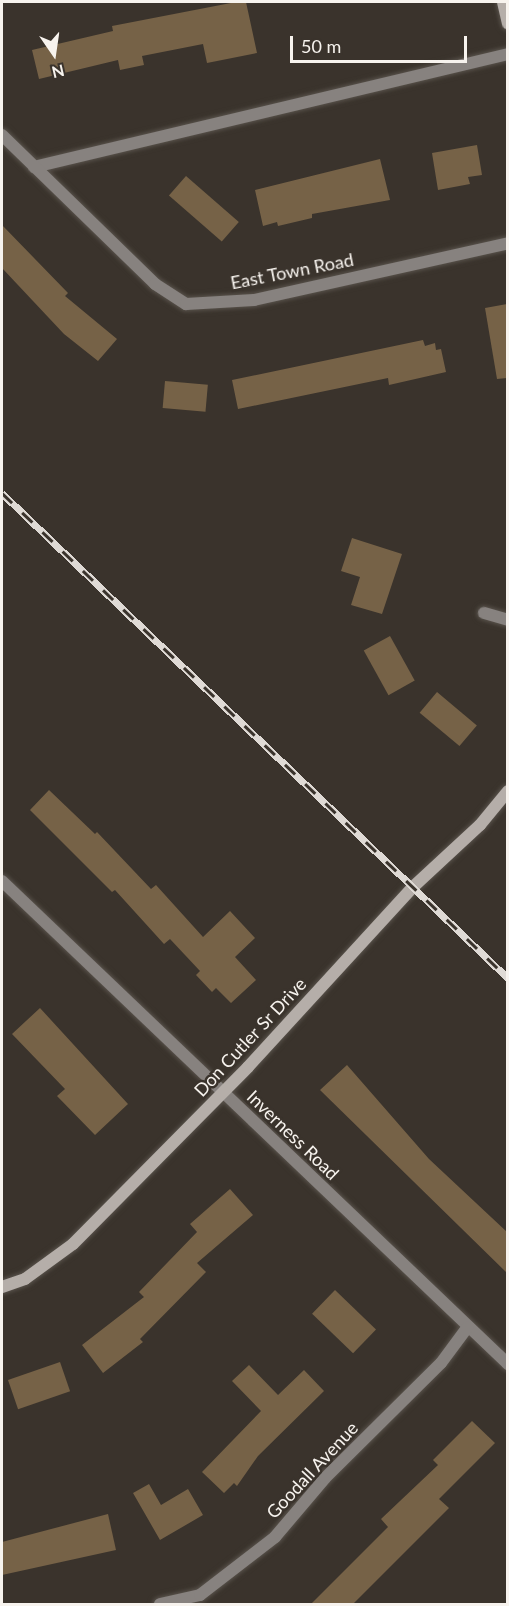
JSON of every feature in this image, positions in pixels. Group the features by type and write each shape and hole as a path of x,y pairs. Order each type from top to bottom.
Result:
{"street":[{"path":"503,2 507,22"},
{"path":"34,167 507,54"},
{"name":"East Town Road","path":"2,135 155,284 186,304 254,300 507,243"},
{"path":"484,613 507,620"},
{"name":"Don Cutler Sr Drive","path":"2,1287 25,1279 73,1244 222,1092 413,887 480,825 507,791"},
{"name":"Inverness Road","path":"2,881 507,1364"},
{"name":"Goodall Avenue","path":"160,1605 200,1595 274,1537 325,1478 441,1363 467,1328"}],"building":[{"path":"246,2 257,53 207,63 203,44 142,56 144,65 120,70 118,60 39,79 32,50 113,31 112,26"},
{"path":"477,145 482,175 468,177 470,184 438,190 432,153"},
{"path":"380,159 390,200 312,214 312,218 278,226 277,222 263,226 255,190"},
{"path":"186,176 239,222 222,242 169,196"},
{"path":"2,225 68,293 65,296 117,339 98,361 64,334 2,268"},
{"path":"507,304 507,378 497,379 485,308"},
{"path":"423,340 425,346 435,343 436,350 441,349 446,372 389,385 388,378 238,409 232,380"},
{"path":"165,381 208,385 205,412 163,408"},
{"path":"352,538 402,554 382,614 351,605 360,577 341,571"},
{"path":"390,636 415,681 388,695 364,651"},
{"path":"437,692 477,725 459,746 420,713"},
{"path":"49,790 95,834 97,832 151,889 156,885 203,937 230,911 255,938 235,957 256,980 231,1003 216,988 212,992 196,975 200,971 170,939 164,944 115,890 112,892 30,810"},
{"path":"40,1008 128,1104 95,1135 57,1096 65,1089 12,1034"},
{"path":"347,1065 429,1159 507,1232 507,1273 320,1090"},
{"path":"230,1189 253,1215 197,1263 206,1272 140,1339 143,1342 103,1373 82,1345 144,1297 139,1292 197,1232 190,1224"},
{"path":"335,1290 376,1330 353,1353 312,1314"},
{"path":"60,1362 70,1391 18,1409 8,1380"},
{"path":"249,1365 278,1395 304,1370 324,1391 258,1456 237,1486 234,1483 224,1493 202,1472 261,1411 232,1381"},
{"path":"472,1421 495,1443 439,1499 449,1508 352,1605 310,1605 388,1527 381,1519 438,1465 433,1460"},
{"path":"149,1484 161,1505 188,1489 203,1515 160,1540 133,1493"},
{"path":"108,1514 116,1550 2,1575 2,1542"}],"railway":[{"path":"2,493 508,978"}]}
